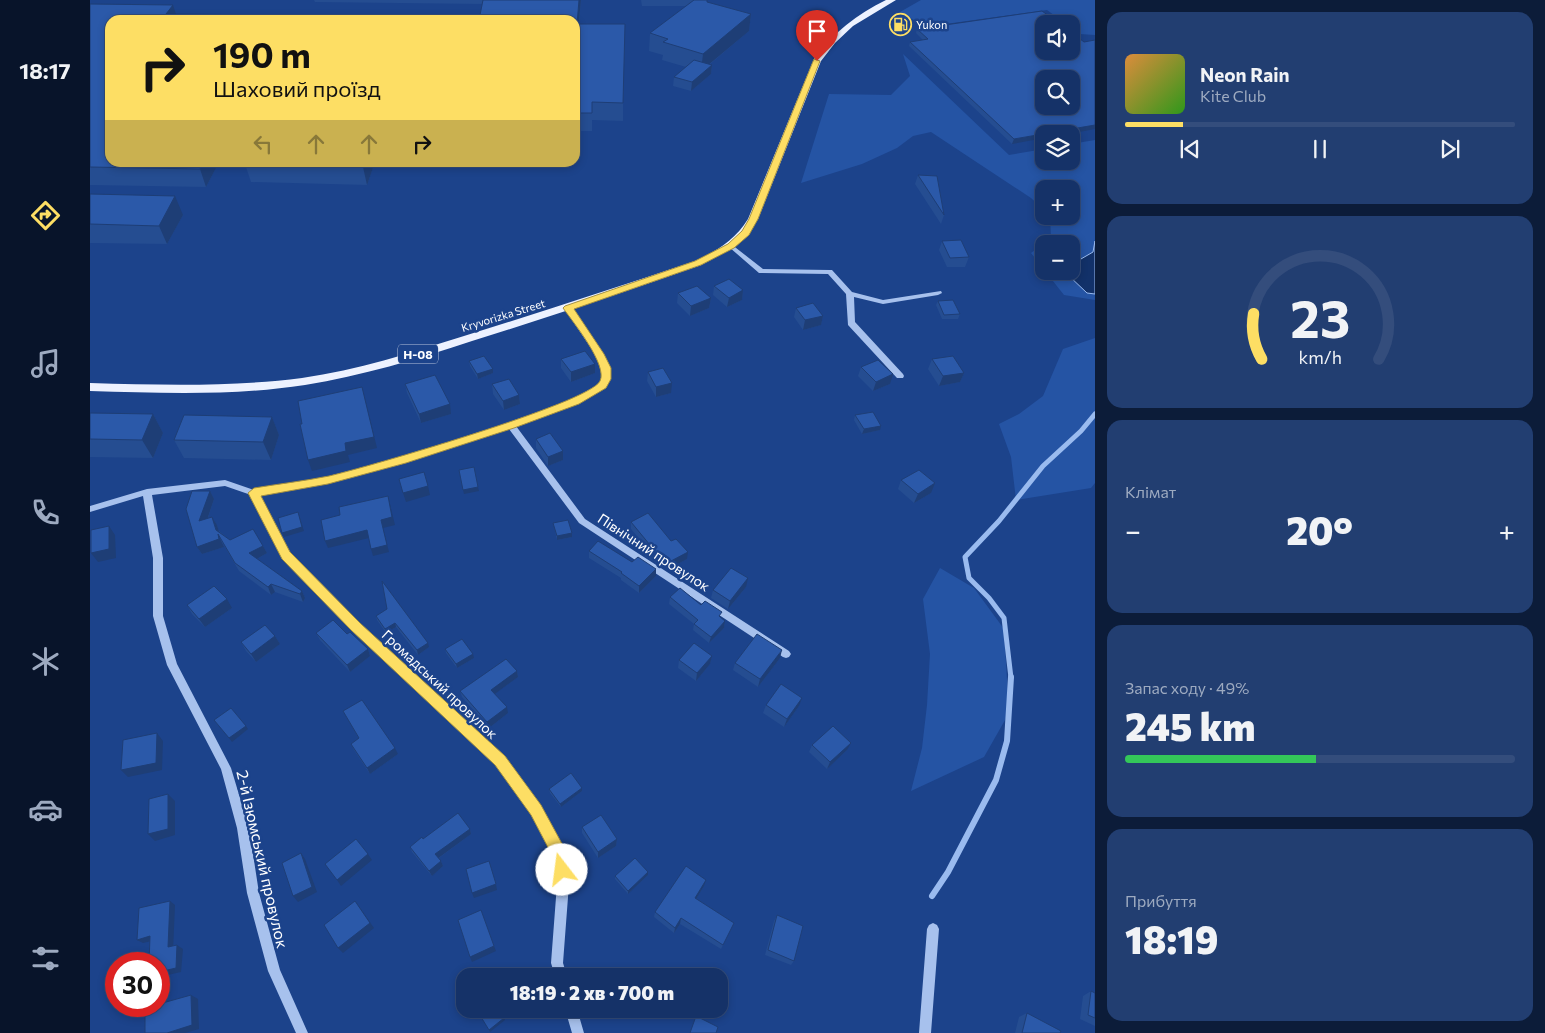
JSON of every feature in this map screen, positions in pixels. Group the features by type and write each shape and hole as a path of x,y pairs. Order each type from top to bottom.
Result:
{"main road":[{"name":"Kryvorizka Street","path":"90,387 170,388 240,386 331,378 398,361 568,308 698,263 731,246 746,233 817,61 840,32 872,9 892,0"}],"street":[{"path":"731,246 761,271 830,272 850,294 883,302 938,293"},
{"path":"850,294 851,323 900,376"},
{"path":"90,509 147,492 224,483 254,493 328,480 393,463 511,425 591,394 602,386 606,379 606,368 568,308"},
{"name":"Північний провулок","path":"511,425 582,521 786,654"},
{"name":"2-й Ізюмський провулок","path":"147,492 158,558 158,616 172,666 226,768 243,828 253,894 274,971 302,1033"},
{"name":"Громадський провулок","path":"254,493 286,556 355,626 500,760 536,810 561,856 563,884 557,964 558,968"},
{"path":"90,503 108,503"},
{"path":"925,1033 933,929"},
{"path":"574,1018 578,1033"}],"shaded area":[{"path":"921,0 1095,0 1095,35 1080,34 1080,15 1054,15 1047,10 938,25 914,20 900,12"},
{"path":"903,54 1009,155 1035,151 1035,170 1080,170 1080,142 1095,140 1095,300 1064,295 1052,280 1080,280 1080,235 1051,235 1050,225 1080,225 1080,180 1035,180 1035,202 931,132 913,136 897,148 862,164 801,183 829,94 891,95 910,76"},
{"path":"1095,241 1095,294 1087,293 1073,280 1080,280 1080,260 1093,252"},
{"path":"1035,250 1035,258 1031,253"},
{"path":"1095,338 1095,483 1091,488 1016,500 1011,457 999,424 1019,414 1043,396 1063,349"},
{"path":"940,568 974,588 1004,629 1009,713 984,757 911,791 922,748 927,705 930,654 923,599"}],"building":[{"path":"483,0 579,0 578,15 480,15"},
{"path":"694,0 707,0 707,2 751,14 703,54 663,42 668,39 650,33"},
{"path":"90,4 173,5 166,14 275,15 105,15 105,167 201,167 200,169 90,167"},
{"path":"1042,11 1048,15 1035,15 1035,60 1080,60 1080,39 1084,42 1095,40 1095,125 1080,128 1080,125 1035,125 1035,135 1014,139 910,42 928,39 917,29"},
{"path":"580,24 625,24 623,103 592,102 592,113 580,113"},
{"path":"694,60 712,65 692,82 674,77"},
{"path":"918,175 937,176 944,215"},
{"path":"90,194 175,196 159,226 90,224"},
{"path":"961,240 969,257 950,258 942,241"},
{"path":"729,279 743,290 729,298 714,286"},
{"path":"697,286 711,298 691,306 678,293"},
{"path":"953,300 960,314 944,315 938,301"},
{"path":"813,303 823,316 805,320 796,308"},
{"path":"585,351 595,364 571,372 561,359"},
{"path":"484,356 493,369 477,374 469,361"},
{"path":"953,356 964,373 943,376 932,359"},
{"path":"878,360 893,374 876,382 861,367"},
{"path":"663,368 672,383 656,387 648,372"},
{"path":"435,375 450,404 419,414 405,384"},
{"path":"509,379 519,395 503,401 492,384"},
{"path":"362,387 374,437 345,443 346,451 308,460 300,424 302,424 298,401"},
{"path":"873,412 881,426 864,429 855,415"},
{"path":"90,413 153,414 142,440 90,439"},
{"path":"184,415 272,417 263,442 174,440"},
{"path":"550,433 563,451 548,457 536,439"},
{"path":"474,467 478,487 463,490 459,470"},
{"path":"919,470 935,483 918,494 901,480"},
{"path":"424,472 428,486 403,493 399,479"},
{"path":"192,491 210,491 199,521 212,517 216,530 230,540 253,529 263,546 249,553 302,591 300,594 271,584 268,587 235,563 218,534 219,539 197,547 186,509"},
{"path":"388,496 392,517 381,520 387,545 371,549 367,530 325,541 321,520 340,515 339,507"},
{"path":"298,512 302,527 282,533 278,518"},
{"path":"648,513 671,541 676,539 688,552 671,561 668,557 664,561 646,549 650,545 631,522"},
{"path":"568,520 572,533 557,536 553,523"},
{"path":"109,526 109,549 91,553 91,530"},
{"path":"598,541 632,562 638,557 656,569 639,586 622,572 589,551"},
{"path":"731,568 748,578 730,601 713,590"},
{"path":"382,581 428,643 417,650 395,623 385,629 376,616 387,609"},
{"path":"214,586 227,599 199,619 187,605"},
{"path":"680,588 701,605 705,601 722,612 719,616 725,621 711,637 694,624 698,620 670,597"},
{"path":"333,620 347,634 350,632 368,649 347,665 316,633"},
{"path":"265,625 275,636 251,654 241,642"},
{"path":"757,634 782,650 760,679 735,663"},
{"path":"462,639 473,654 456,664 445,649"},
{"path":"694,643 712,656 697,673 679,660"},
{"path":"506,659 517,671 491,690 507,707 487,722 460,691"},
{"path":"781,684 802,698 787,719 766,705"},
{"path":"362,700 395,748 367,768 351,744 359,738 343,711"},
{"path":"231,708 246,726 229,738 214,720"},
{"path":"833,726 851,743 830,762 812,745"},
{"path":"157,733 156,763 121,770 123,740"},
{"path":"571,773 582,788 560,804 549,789"},
{"path":"168,794 168,829 148,834 149,799"},
{"path":"458,813 470,829 435,854 441,861 429,871 410,847"},
{"path":"601,815 617,839 598,852 582,827"},
{"path":"356,839 368,854 337,880 325,864"},
{"path":"301,853 312,887 293,896 282,863"},
{"path":"635,858 648,872 628,891 615,876"},
{"path":"489,861 496,884 472,893 466,869"},
{"path":"686,866 706,880 695,898 734,923 723,945 681,918 675,928 655,912"},
{"path":"170,901 168,947 177,945 176,968 170,969 170,952 149,952 150,936 137,940 139,908"},
{"path":"355,901 370,923 338,948 324,925"},
{"path":"481,910 494,946 470,957 458,920"},
{"path":"777,915 803,926 794,961 768,950"},
{"path":"1091,991 1095,993 1095,1018 1088,1015"},
{"path":"191,995 192,1025 167,1033 145,1033 145,1017 170,1017 170,1001"},
{"path":"1027,1013 1061,1031 1060,1033 1022,1033"},
{"path":"482,1018 504,1018 489,1030"},
{"path":"695,1018 700,1018 718,1027 716,1033 690,1033"}],"waterway":[{"path":"1011,678 1004,618 989,598 969,578 965,557 999,521 1043,466 1081,431 1095,414"},
{"path":"932,896 948,872 996,780 1007,741 1011,678"}],"place":[{"name":"Yukon","path":"900,24"}],"route":[{"path":"562,870 561,856 536,810 500,760 355,626 286,556 254,493 328,480 402,460 511,425 576,401 602,386 606,379 606,368 568,308 698,263 731,246 746,233 817,61"}]}
